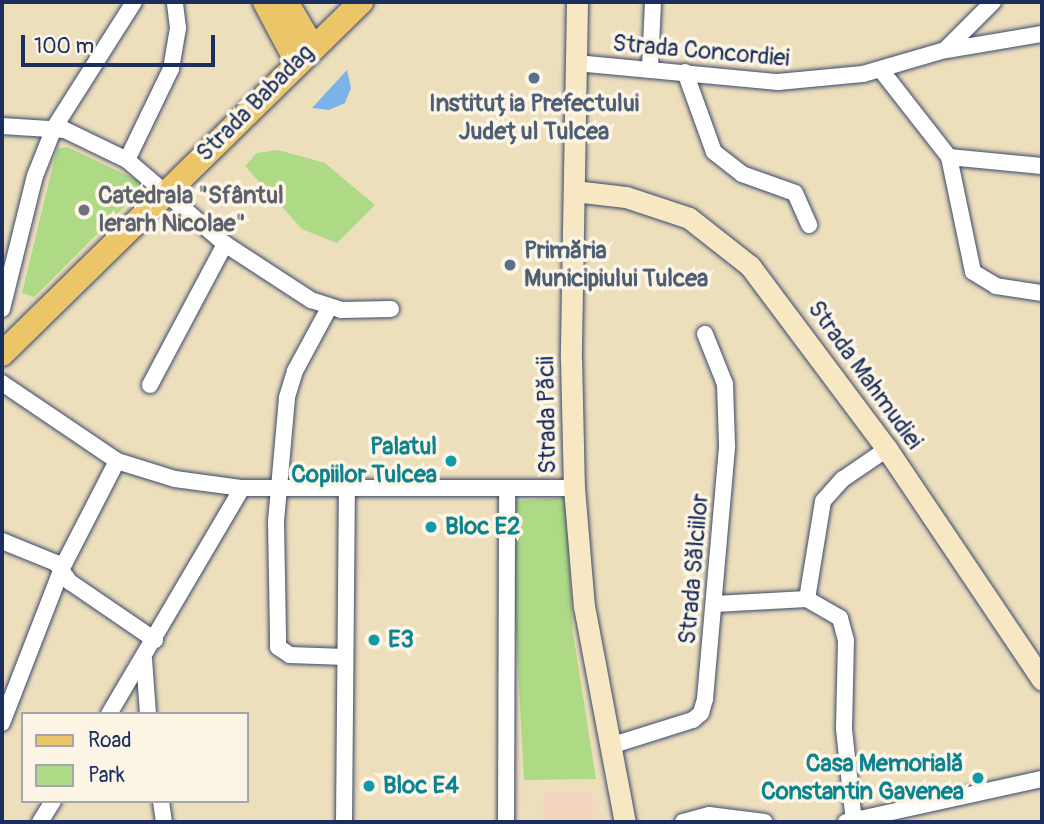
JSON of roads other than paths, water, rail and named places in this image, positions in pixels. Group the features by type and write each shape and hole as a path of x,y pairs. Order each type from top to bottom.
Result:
{"main road":[{"path":"265,2 305,54"},
{"path":"286,2 305,54"},
{"name":"Strada Babadag","path":"2,354 164,191 361,2"},
{"name":"Strada Păcii","path":"577,2 574,488 584,606 625,822"},
{"name":"Strada Mahmudiei","path":"574,191 626,197 689,218 722,241 771,290 887,449 1042,680"}],"street":[{"path":"2,309 35,176 54,128 134,2"},
{"path":"127,160 171,69 178,28 175,2"},
{"path":"650,68 653,2"},
{"name":"Strada Concordiei","path":"945,50 993,2"},
{"name":"Strada Concordiei","path":"576,63 802,82 881,70 945,50 1042,34"},
{"path":"881,70 949,158 973,272 996,285 1042,293"},
{"path":"685,72 714,152 742,174 795,193 810,225"},
{"path":"2,127 54,128 127,160 225,244 329,308 391,309"},
{"path":"949,158 1042,166"},
{"path":"150,385 225,244"},
{"path":"329,308 290,388 279,488 278,647 290,655 345,657"},
{"name":"Strada Sălciilor","path":"610,747 676,727 701,713 715,604 727,445 725,384 705,334"},
{"path":"2,383 117,461 153,474 243,488 574,488"},
{"path":"807,599 823,501 843,479 887,449"},
{"path":"2,723 62,568 117,461"},
{"path":"110,712 243,488"},
{"path":"344,822 347,488"},
{"path":"506,822 507,489"},
{"path":"2,541 50,559 62,568 70,582 155,640"},
{"path":"715,604 807,599 832,612 845,629 844,729 850,822 1042,779"},
{"path":"144,659 148,712"},
{"path":"40,822 52,803"},
{"path":"161,803 164,822"},
{"path":"683,822 709,815 765,822"}],"water":[{"path":"347,70 351,88 345,103 329,110 312,108"}],"place":[{"name":"Instituția Prefectului Județul Tulcea","path":"534,78"},
{"name":"Catedrala \"Sfântul Ierarh Nicolae\"","path":"84,210"},
{"name":"Primăria Municipiului Tulcea","path":"510,265"},
{"name":"Palatul Copiilor Tulcea","path":"451,461"},
{"name":"Bloc E2","path":"431,527"},
{"name":"E3","path":"374,640"},
{"name":"Casa Memorială Constantin Gavenea","path":"978,778"},
{"name":"Bloc E4","path":"369,786"}]}
